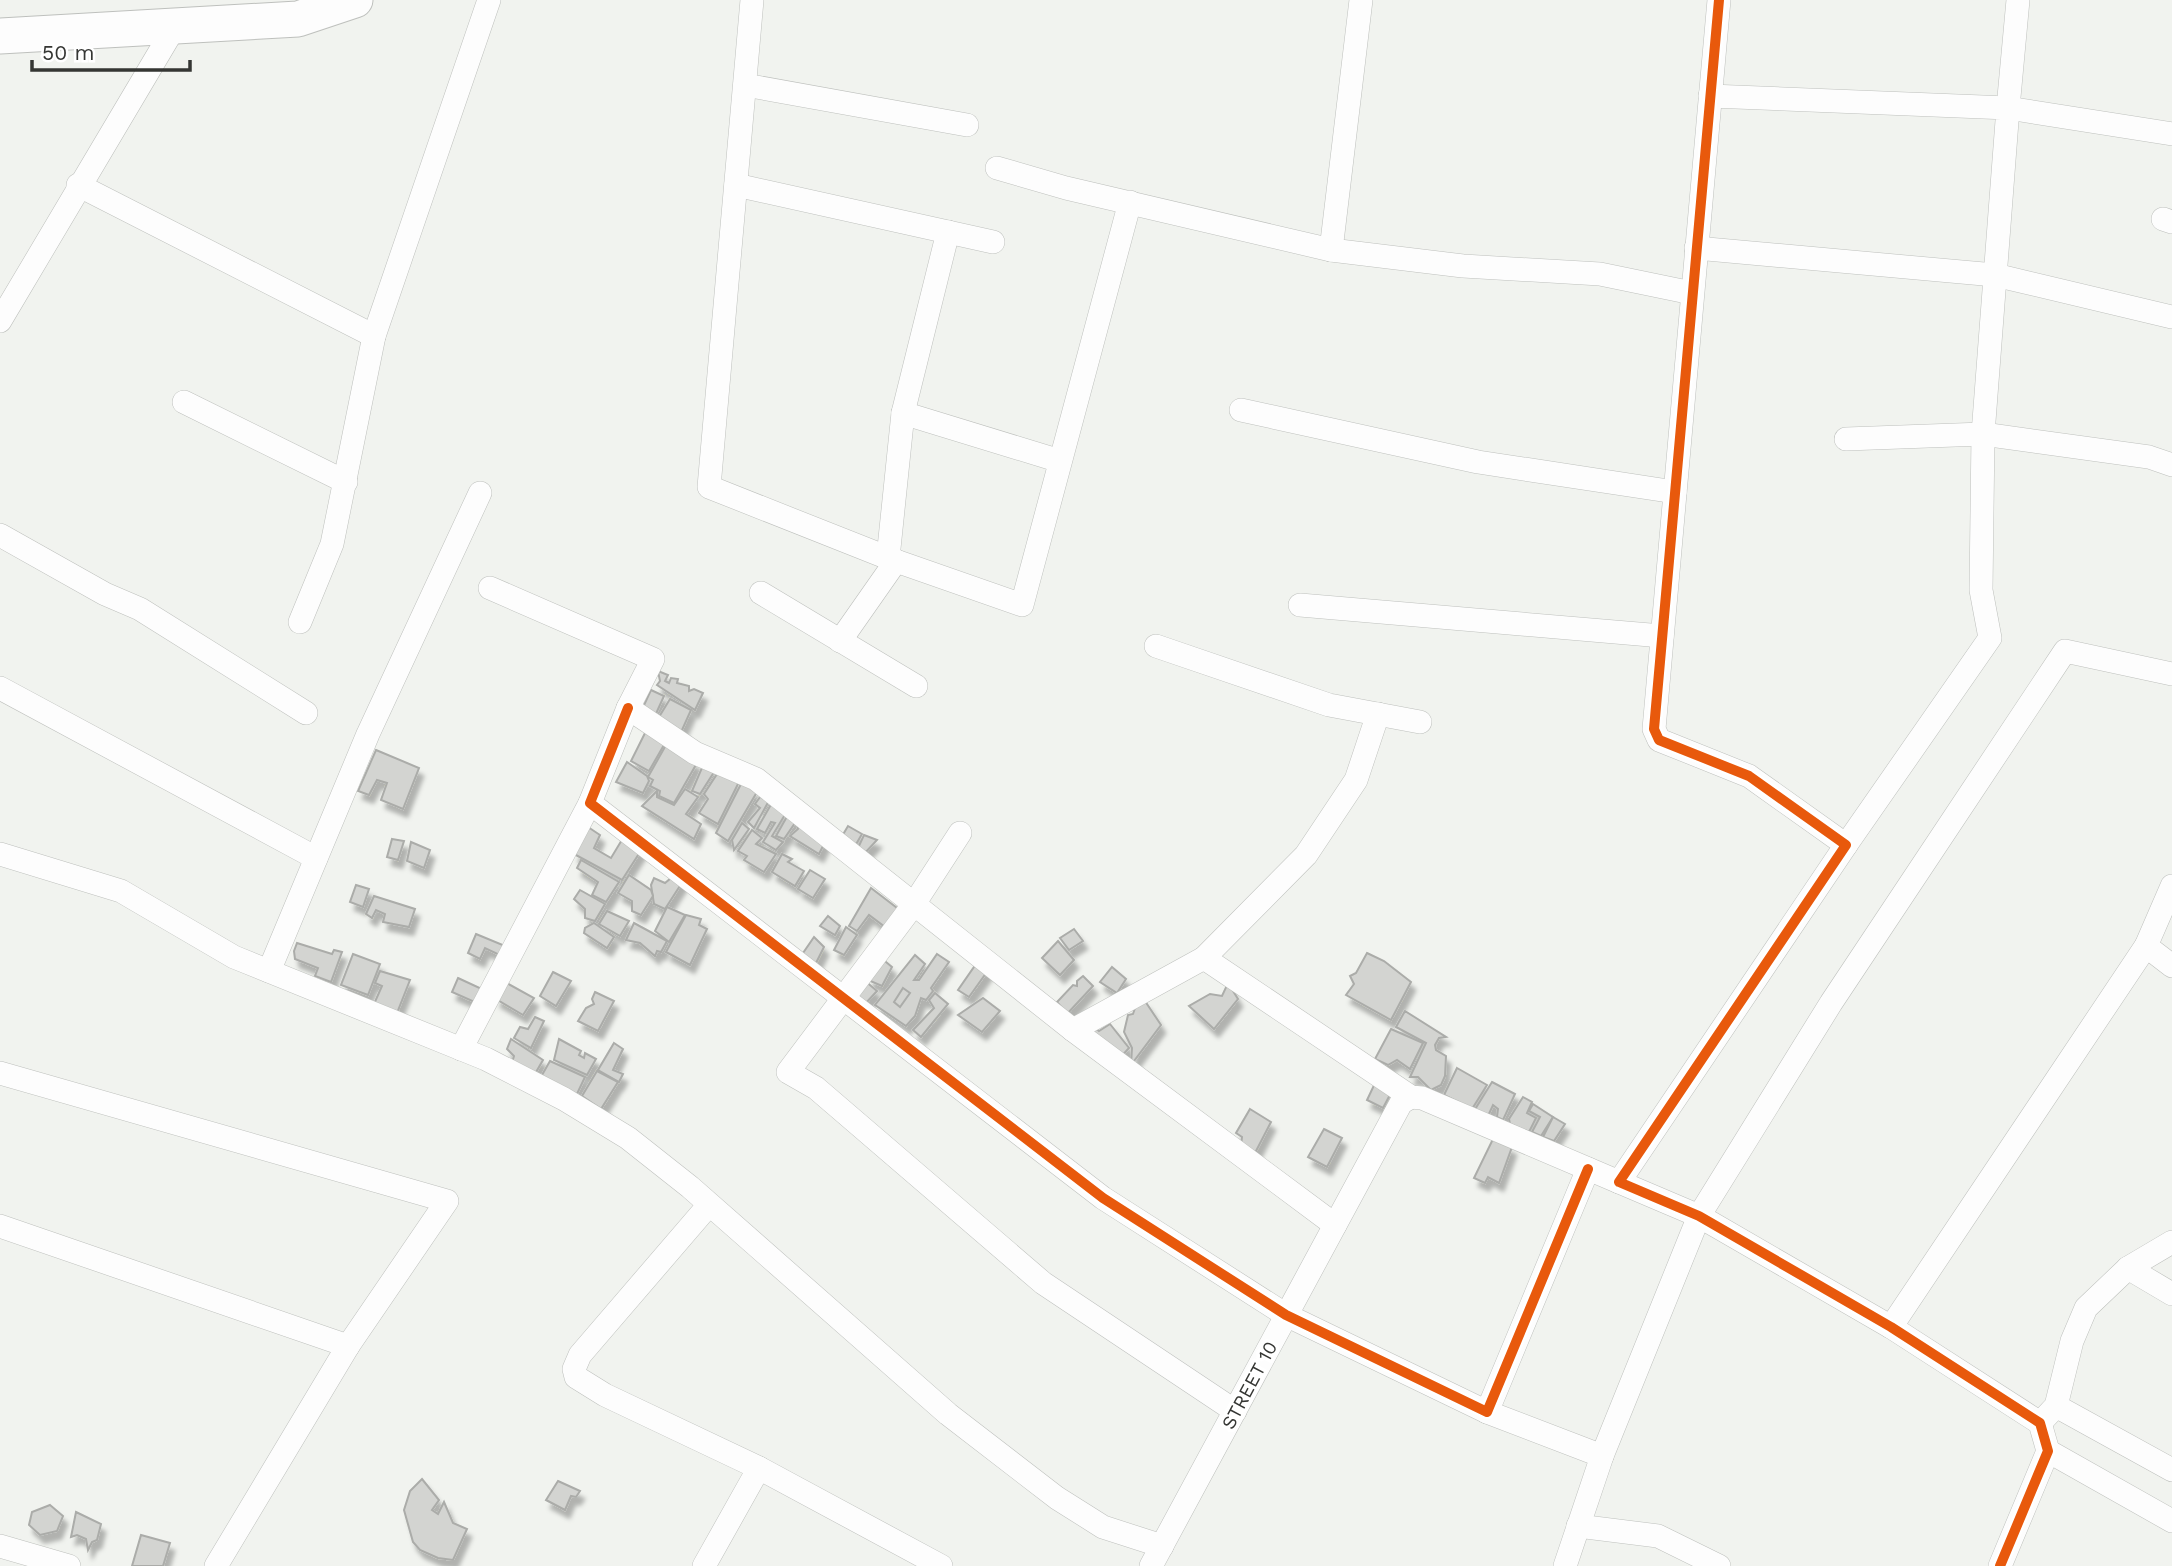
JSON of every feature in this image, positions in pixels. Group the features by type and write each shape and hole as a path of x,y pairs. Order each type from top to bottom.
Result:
{"main road":[{"path":"0,36 174,28 355,0"}],"street":[{"path":"300,622 332,544 374,336 489,0"},
{"path":"752,0 709,487 892,560 1022,606 1130,202"},
{"path":"1331,250 1361,0"},
{"path":"1719,0 1654,729 1659,740 1749,776 1846,845"},
{"path":"1619,1182 1846,845 1990,638 1981,590 1983,434 2018,0"},
{"path":"0,321 78,185 174,28"},
{"path":"744,85 967,125"},
{"path":"1710,96 2008,108 2172,134"},
{"path":"997,168 1331,250 1463,266 1600,274 1692,292"},
{"path":"78,185 374,336"},
{"path":"736,185 993,243"},
{"path":"841,641 892,560 903,413 948,232"},
{"path":"1696,248 1995,275 2172,317"},
{"path":"184,402 346,482"},
{"path":"1241,410 1478,462 1675,492"},
{"path":"903,413 1060,461"},
{"path":"1846,439 1983,434 2149,457 2172,465"},
{"path":"269,971 368,734 480,493"},
{"path":"0,535 105,594 140,609 306,713"},
{"path":"461,1049 590,803 628,708 653,659 490,587"},
{"path":"761,593 916,686"},
{"path":"1300,605 1662,636"},
{"path":"1156,646 1329,705 1420,722"},
{"path":"1565,1566 1602,1456 1699,1216 1831,1003 2065,652 2172,674"},
{"path":"0,688 316,858"},
{"path":"628,708 695,753 756,779 1073,1030 1335,1225"},
{"path":"1073,1030 1204,958 1306,855 1356,780 1378,714"},
{"path":"590,803 1103,1198 1286,1315 1487,1412 1602,1456"},
{"path":"960,833 914,904 788,1072 816,1088 1043,1283 1235,1411"},
{"path":"0,854 121,891 234,957 461,1049 564,1099 628,1138 948,1414 1057,1498 1103,1527 1162,1546"},
{"path":"1891,1327 2146,946 2172,886"},
{"path":"2146,946 2172,966"},
{"path":"1204,958 1411,1097 1422,1098 1699,1216 1891,1327 2040,1423 2048,1451 2000,1566"},
{"path":"1,1075 447,1201 348,1346 216,1566"},
{"name":"STREET 10","path":"1151,1566 1401,1103 1411,1097"},
{"path":"1487,1412 1588,1169"},
{"path":"708,1206 580,1355 574,1369 576,1377 605,1395 759,1468 941,1566"},
{"path":"0,1226 348,1346"},
{"path":"2040,1423 2056,1406 2072,1342 2086,1308 2128,1268 2172,1242"},
{"path":"2128,1268 2172,1294"},
{"path":"2056,1406 2172,1470"},
{"path":"2048,1451 2172,1521"},
{"path":"704,1566 759,1468"},
{"path":"1578,1526 1658,1536 1719,1566"},
{"path":"0,1546 69,1566"}],"building":[{"path":"658,671 668,675 665,681 669,683 671,678 678,679 677,683 689,686 689,691 694,689 703,693 695,710 657,685 660,681"},
{"path":"651,690 664,696 650,727 638,718"},
{"path":"670,699 691,710 678,739 659,717"},
{"path":"647,729 668,738 649,771 631,761"},
{"path":"666,745 697,763 674,803 659,796 660,791 650,786 653,780 648,777"},
{"path":"376,750 419,768 403,809 381,800 387,783 377,780 369,795 358,791"},
{"path":"627,762 647,776 649,781 643,793 616,782"},
{"path":"704,763 716,769 700,794 692,791"},
{"path":"719,771 739,782 718,824 699,813 708,799 704,794"},
{"path":"742,782 757,792 728,841 716,833"},
{"path":"685,789 698,797 686,814 701,824 694,839 642,806 657,791 657,797 674,805"},
{"path":"763,793 771,797 754,828 748,822 760,808 755,804"},
{"path":"773,801 786,813 772,836 783,842 776,850 763,842 775,823 771,822 765,833 757,829"},
{"path":"789,813 797,820 784,839 776,836"},
{"path":"742,823 749,829 734,850 732,840"},
{"path":"797,825 826,840 819,854 790,836 798,829"},
{"path":"848,826 862,834 855,846 841,838"},
{"path":"588,827 600,835 594,848 611,858 623,838 642,849 622,880 574,854"},
{"path":"752,830 762,838 756,844 776,854 764,872 744,860 747,856 738,851"},
{"path":"864,835 877,840 864,854 858,848"},
{"path":"392,839 404,841 398,860 387,857"},
{"path":"411,842 430,850 424,868 407,861"},
{"path":"782,854 792,859 788,862 804,871 795,886 772,872"},
{"path":"581,860 619,882 606,902 592,895 598,882 577,868"},
{"path":"810,870 825,879 813,898 798,889"},
{"path":"677,873 685,878 665,909 654,904 651,885 654,878 665,883"},
{"path":"629,875 651,890 653,896 641,915 632,911 632,901 618,893"},
{"path":"356,885 369,889 363,907 350,902"},
{"path":"871,888 901,911 889,930 869,915 857,931 849,926"},
{"path":"580,890 605,904 595,921 585,918 585,909 574,899"},
{"path":"374,896 415,909 409,927 383,922 385,914 376,910 372,918 366,914"},
{"path":"667,907 685,915 669,942 655,931"},
{"path":"607,911 629,921 620,936 599,924"},
{"path":"686,915 701,919 699,925 707,929 690,965 666,952"},
{"path":"828,916 840,926 835,935 820,926"},
{"path":"594,923 614,937 607,948 584,933 585,928"},
{"path":"634,923 667,941 661,952 657,951 655,956 640,943 626,940"},
{"path":"846,927 857,935 844,955 834,950"},
{"path":"1074,929 1083,941 1069,950 1060,938"},
{"path":"476,934 510,948 506,958 485,948 480,959 468,953"},
{"path":"814,937 824,947 815,965 801,956"},
{"path":"1058,941 1074,960 1060,975 1042,958"},
{"path":"297,943 332,954 334,950 342,952 331,982 315,976 318,968 295,959"},
{"path":"1367,953 1384,961 1411,982 1391,1020 1346,995 1354,984 1350,976 1356,973"},
{"path":"353,954 380,964 368,995 341,985"},
{"path":"937,954 949,962 926,1000 921,998 915,1016 906,1026 875,1005 915,955 925,964 914,980 919,980"},
{"path":"983,954 994,962 969,997 958,990"},
{"path":"880,957 892,967 882,986 868,980"},
{"path":"1112,967 1126,979 1117,993 1100,982"},
{"path":"380,971 410,980 397,1013 374,1004 382,986 375,983"},
{"path":"553,972 571,981 556,1006 540,996"},
{"path":"1083,976 1093,986 1067,1014 1057,1002 1073,985 1077,986 1077,981"},
{"path":"458,978 484,990 479,1004 452,992"},
{"path":"864,980 877,991 865,1004 850,996"},
{"path":"503,981 534,998 523,1015 496,999"},
{"path":"1228,983 1238,999 1214,1029 1189,1006 1210,994 1222,996"},
{"path":"903,988 910,993 900,1007 894,1002"},
{"path":"595,992 614,1001 598,1031 578,1021 586,1008 594,1004 592,999"},
{"path":"935,993 948,1004 921,1037 913,1030 934,1008 929,1000"},
{"path":"983,998 1000,1011 982,1032 958,1015"},
{"path":"1145,1001 1161,1025 1131,1065 1132,1048 1124,1032 1128,1015 1133,1014 1137,1002"},
{"path":"1405,1011 1446,1037 1439,1038 1435,1045 1436,1050 1446,1056 1445,1076 1441,1085 1431,1090 1418,1077 1410,1077 1426,1043 1396,1027"},
{"path":"535,1017 544,1021 531,1048 514,1038 520,1027 528,1029"},
{"path":"1110,1024 1129,1048 1119,1059 1088,1032 1094,1027 1099,1031"},
{"path":"1391,1029 1423,1043 1410,1069 1397,1060 1388,1065 1375,1059"},
{"path":"511,1039 543,1060 532,1079 511,1066 514,1056 507,1049"},
{"path":"559,1039 581,1051 579,1055 584,1058 585,1053 596,1059 587,1075 554,1060"},
{"path":"614,1043 623,1049 613,1070 623,1074 619,1082 598,1070"},
{"path":"550,1061 585,1077 576,1096 538,1082"},
{"path":"1457,1068 1487,1085 1472,1109 1444,1095"},
{"path":"597,1071 618,1082 601,1109 582,1096"},
{"path":"1377,1079 1393,1089 1383,1108 1367,1100"},
{"path":"1492,1082 1515,1094 1503,1120 1497,1117 1498,1109 1493,1105 1488,1116 1474,1111"},
{"path":"1523,1097 1532,1102 1527,1113 1536,1118 1529,1132 1510,1124 1509,1119"},
{"path":"1533,1104 1553,1117 1541,1136 1532,1132 1540,1117 1529,1111"},
{"path":"1250,1109 1271,1122 1255,1153 1241,1146 1242,1137 1236,1133"},
{"path":"1553,1117 1565,1124 1554,1141 1543,1137"},
{"path":"1324,1129 1342,1138 1327,1167 1308,1157"},
{"path":"1493,1139 1512,1147 1499,1183 1488,1177 1485,1183 1474,1178"},
{"path":"422,1479 439,1500 432,1510 438,1514 444,1502 453,1523 467,1529 453,1560 438,1558 420,1550 413,1542 404,1510 410,1491"},
{"path":"558,1481 580,1491 576,1497 571,1496 565,1510 546,1500"},
{"path":"50,1505 63,1516 57,1531 40,1535 29,1525 32,1512"},
{"path":"76,1512 101,1524 97,1540 92,1542 88,1550 86,1539 77,1535 71,1537"},
{"path":"141,1535 170,1543 163,1566 132,1566"}],"cycle path":[{"path":"1719,0 1654,729 1659,740 1749,776 1846,845 1619,1182 1699,1216 1891,1327 2040,1423 2048,1451 2000,1566"},
{"path":"628,708 590,803 1103,1198 1286,1315 1487,1412 1588,1169"}]}
